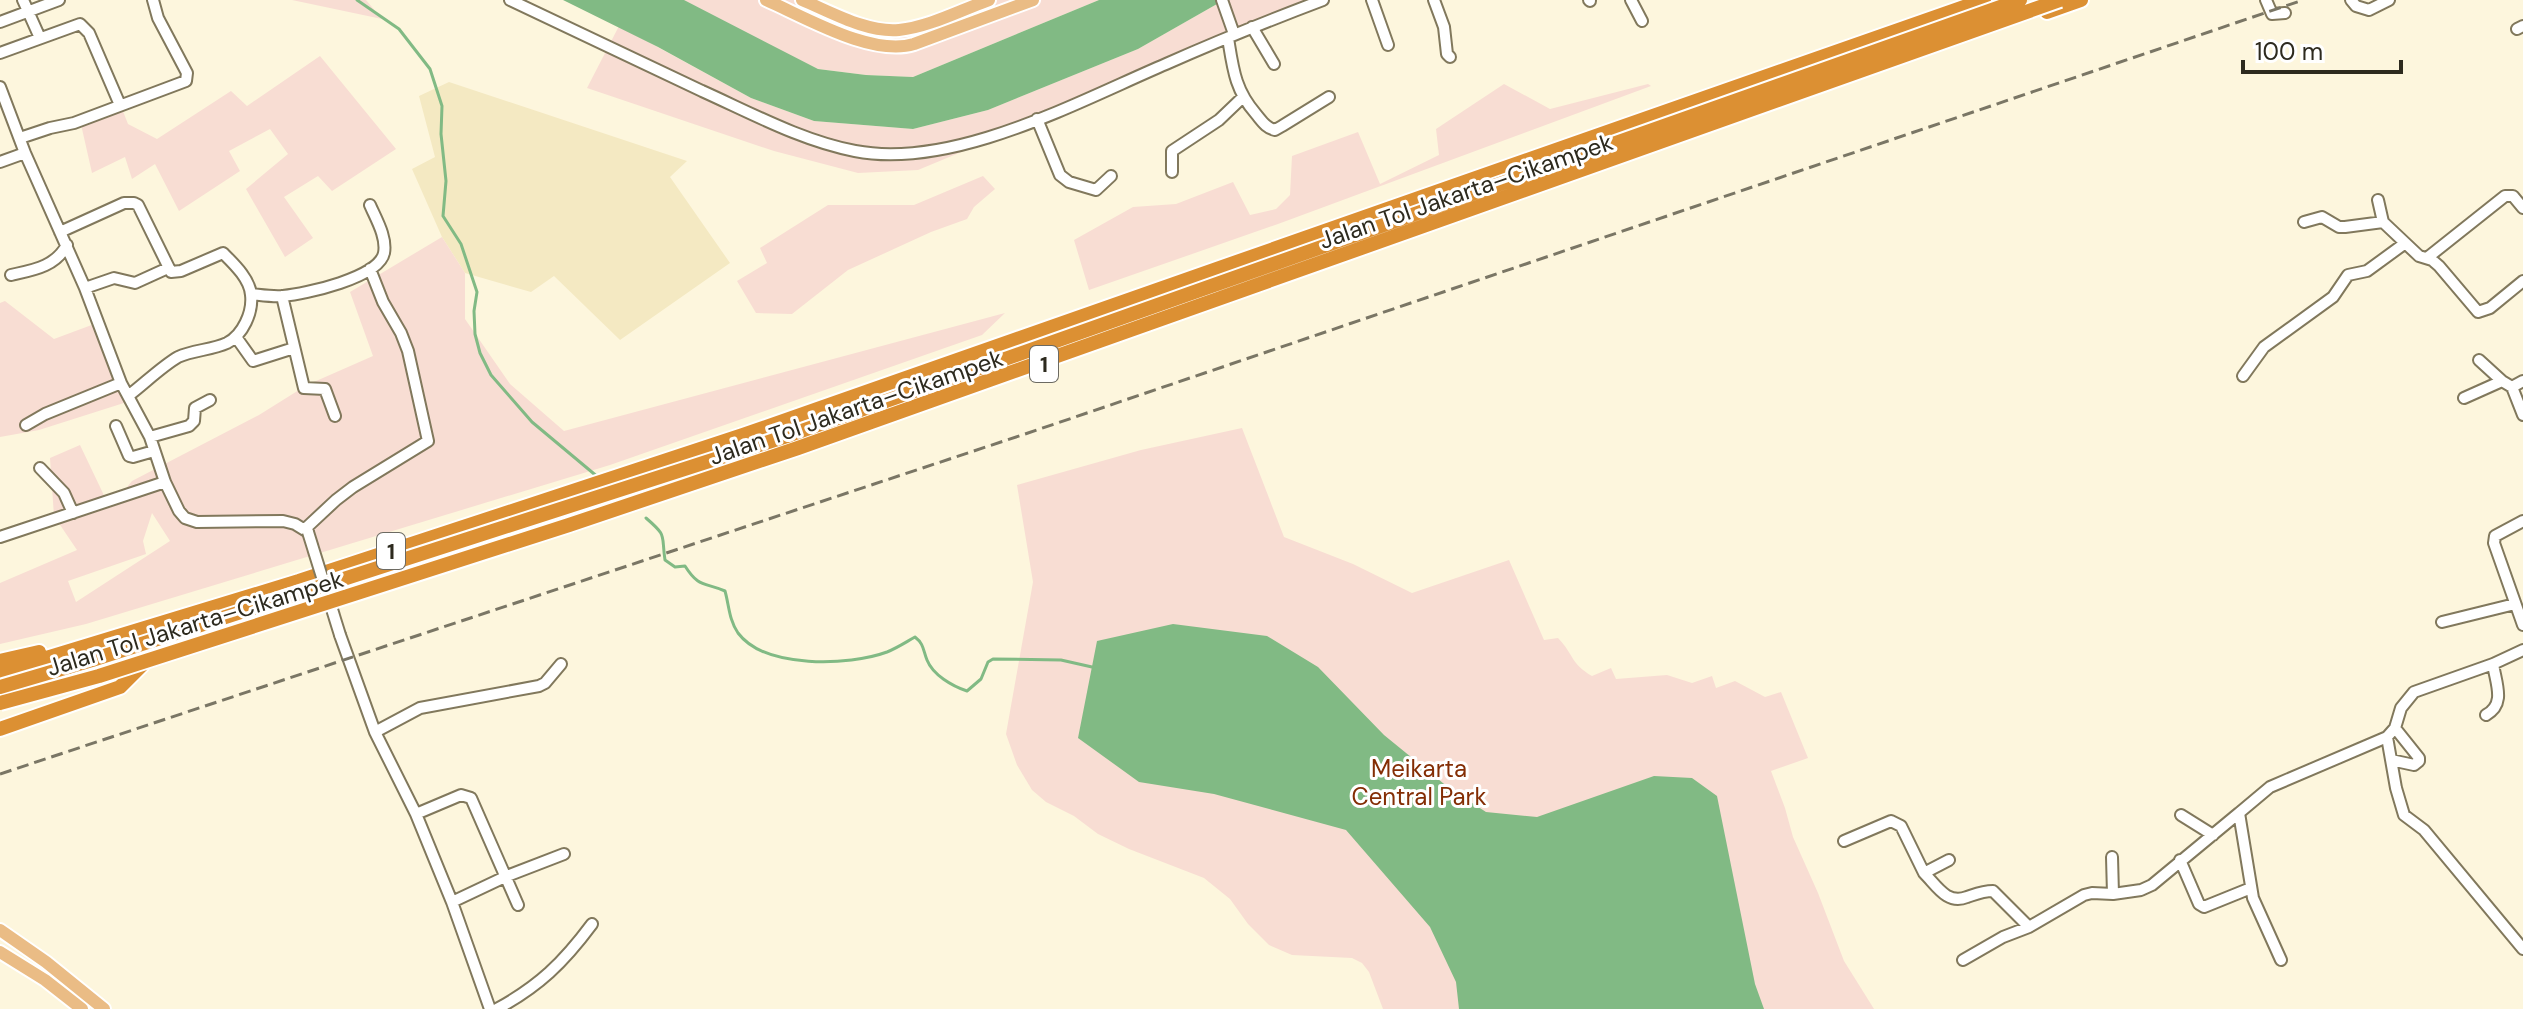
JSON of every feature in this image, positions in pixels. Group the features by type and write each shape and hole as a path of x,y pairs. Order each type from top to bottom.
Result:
{"highway":[{"name":"Jalan Tol Jakarta–Cikampek","path":"0,672 182,618 604,481 1984,0"},
{"name":"1","path":"0,687 560,511 790,435 2020,0"},
{"name":"1","path":"0,705 569,525 784,453 2060,0"},
{"name":"Jalan Tol Jakarta–Cikampek","path":"0,705 142,665 770,462 1465,214 2081,0"},
{"path":"0,661 182,618"},
{"path":"0,729 120,687 142,665"}],"main road":[{"path":"766,0 873,45 896,47 914,44 1033,0"},
{"path":"802,0 878,29 898,30 989,0"},
{"path":"0,930 104,1009"},
{"path":"0,952 45,980 82,1009"}],"street":[{"path":"23,0 40,38"},
{"path":"0,22 59,0"},
{"path":"20,138 74,123 183,83 188,77 158,18 153,0"},
{"path":"510,0 751,113 825,144 858,152 910,153 979,141 1323,0"},
{"path":"989,0 994,15"},
{"path":"1372,0 1388,45"},
{"path":"1434,0 1450,57"},
{"path":"1631,0 1642,21"},
{"path":"2266,0 2272,14 2285,13"},
{"path":"2351,0 2356,6 2369,10 2389,0"},
{"path":"1222,2 1231,36 1233,71 1242,98 1268,128 1275,130 1329,97"},
{"path":"0,53 80,24 85,27 120,105"},
{"path":"1252,27 1274,64"},
{"path":"0,87 25,153 85,288 121,383 150,437 165,482 179,511 185,518 210,522 283,521 307,530"},
{"path":"1172,172 1172,151 1219,120 1242,98"},
{"path":"1037,119 1064,179 1096,190 1111,176"},
{"path":"0,162 25,153"},
{"path":"2427,258 2505,196 2513,196 2523,208"},
{"path":"2378,200 2383,222 2419,256 2439,266 2478,312 2490,308 2523,281"},
{"path":"60,232 124,203 134,203 138,205 171,272 176,273 223,253 243,277 251,294 247,321 236,337 176,359 128,396"},
{"path":"251,294 282,296 346,281 370,269 383,257 384,246 370,205"},
{"path":"2304,222 2322,217 2345,227 2383,222"},
{"path":"2243,376 2264,347 2333,297 2348,275 2367,271 2404,244"},
{"path":"11,275 49,265 67,245"},
{"path":"85,288 114,278 135,283 168,268"},
{"path":"307,530 353,487 428,441 408,351 370,269"},
{"path":"282,296 304,388 325,389 335,416"},
{"path":"236,337 253,361 294,348"},
{"path":"2479,360 2512,387 2523,415"},
{"path":"2464,398 2502,381"},
{"path":"2512,387 2523,381"},
{"path":"26,425 121,383"},
{"path":"150,437 192,424 195,408 210,400"},
{"path":"116,426 129,456 154,451"},
{"path":"40,468 64,493 73,513"},
{"path":"0,537 165,482"},
{"path":"2523,521 2501,531 2495,536 2494,543 2523,625"},
{"path":"307,530 375,732 416,814 452,902 490,1009"},
{"path":"2442,622 2515,604"},
{"path":"1963,960 2084,895 2141,890 2152,885 2270,787 2387,737 2395,728 2401,708 2414,692 2523,650"},
{"path":"375,732 428,706 539,686 561,664"},
{"path":"2486,715 2499,704 2493,664"},
{"path":"2391,760 2414,765 2419,758 2395,728"},
{"path":"2387,737 2404,815 2424,830 2523,949"},
{"path":"416,814 461,795 471,798 518,905"},
{"path":"2239,813 2251,888 2263,924 2281,960"},
{"path":"2181,815 2213,835"},
{"path":"1844,841 1891,821 1896,823 1901,826 1924,873 1954,901 1983,891 1993,891 2029,927"},
{"path":"452,902 564,854"},
{"path":"2112,857 2113,894"},
{"path":"1924,873 1949,860"},
{"path":"2180,860 2199,904 2204,907 2251,888"},
{"path":"497,1009 520,997 557,967 592,924"}],"shaded area":[{"path":"563,0 684,0 818,69 913,77 1099,0 1224,0 1138,49 988,110 913,129 814,121 751,98"},
{"path":"449,82 687,161 670,177 730,263 620,340 554,276 531,292 465,273 442,237 412,169 435,157 419,96"},
{"path":"1173,624 1267,636 1318,667 1384,735 1449,788 1486,812 1537,817 1654,776 1692,778 1717,796 1755,984 1764,1009 1459,1009 1456,982 1430,927 1346,830 1214,794 1139,782 1078,738 1097,641"}],"green space":[{"path":"292,0 366,0 382,19"},
{"path":"678,0 804,0 878,29 898,30 989,0 1099,0 913,77 818,69"},
{"path":"1224,0 1309,0 1274,12 1034,122 918,170 858,173 774,151 587,88 619,26 751,98 814,121 913,129 988,110 1138,49"},
{"path":"320,56 396,149 332,191 318,176 284,197 313,238 285,257 246,189 288,154 270,129 229,151 240,171 179,211 155,164 132,179 125,157 92,173 80,120 119,101 128,124 157,139 231,91 247,106"},
{"path":"1504,84 1550,109 1648,84 1651,86 1278,224 1089,290 1074,240 1133,207 1176,204 1233,182 1250,215 1276,209 1290,195 1292,156 1358,132 1380,184 1439,155 1436,129"},
{"path":"983,176 995,189 974,207 967,219 848,270 792,314 756,313 737,281 767,263 760,248 828,205 914,205"},
{"path":"442,237 465,273 465,319 510,384 564,431 1005,313 982,335 610,465 86,624 0,644 0,583 77,550 54,516 50,458 80,445 110,508 132,481 259,415 307,385 373,356 350,292","holes":["152,513 170,541 76,602 68,581 146,554 143,541"]},
{"path":"5,301 54,339 97,323 127,402 39,430 0,437 0,303"},
{"name":"Meikarta Central Park","path":"1242,428 1284,537 1353,564 1412,593 1509,560 1544,640 1558,638 1576,663 1592,676 1611,668 1616,679 1667,675 1692,683 1712,676 1716,688 1735,681 1765,697 1781,692 1808,758 1771,771 1793,837 1844,961 1874,1009 1383,1009 1369,972 1362,963 1352,958 1292,955 1269,945 1248,924 1230,899 1204,878 1098,834 1032,790 1017,765 1006,734 1033,582 1017,485 1141,450"}],"waterway":[{"path":"357,0 399,29 430,69 442,106 441,134 446,181 443,216 461,244 477,292 475,334 491,375 532,422 599,478"},
{"path":"646,518 662,536 665,560 675,567 685,566 698,581 725,591 738,633 751,645 767,653 808,661 851,660 887,652 915,637 938,675 967,691 981,679 988,662 993,659 1061,660 1092,667"}],"railway":[{"path":"0,774 1028,433 2303,0"}]}
